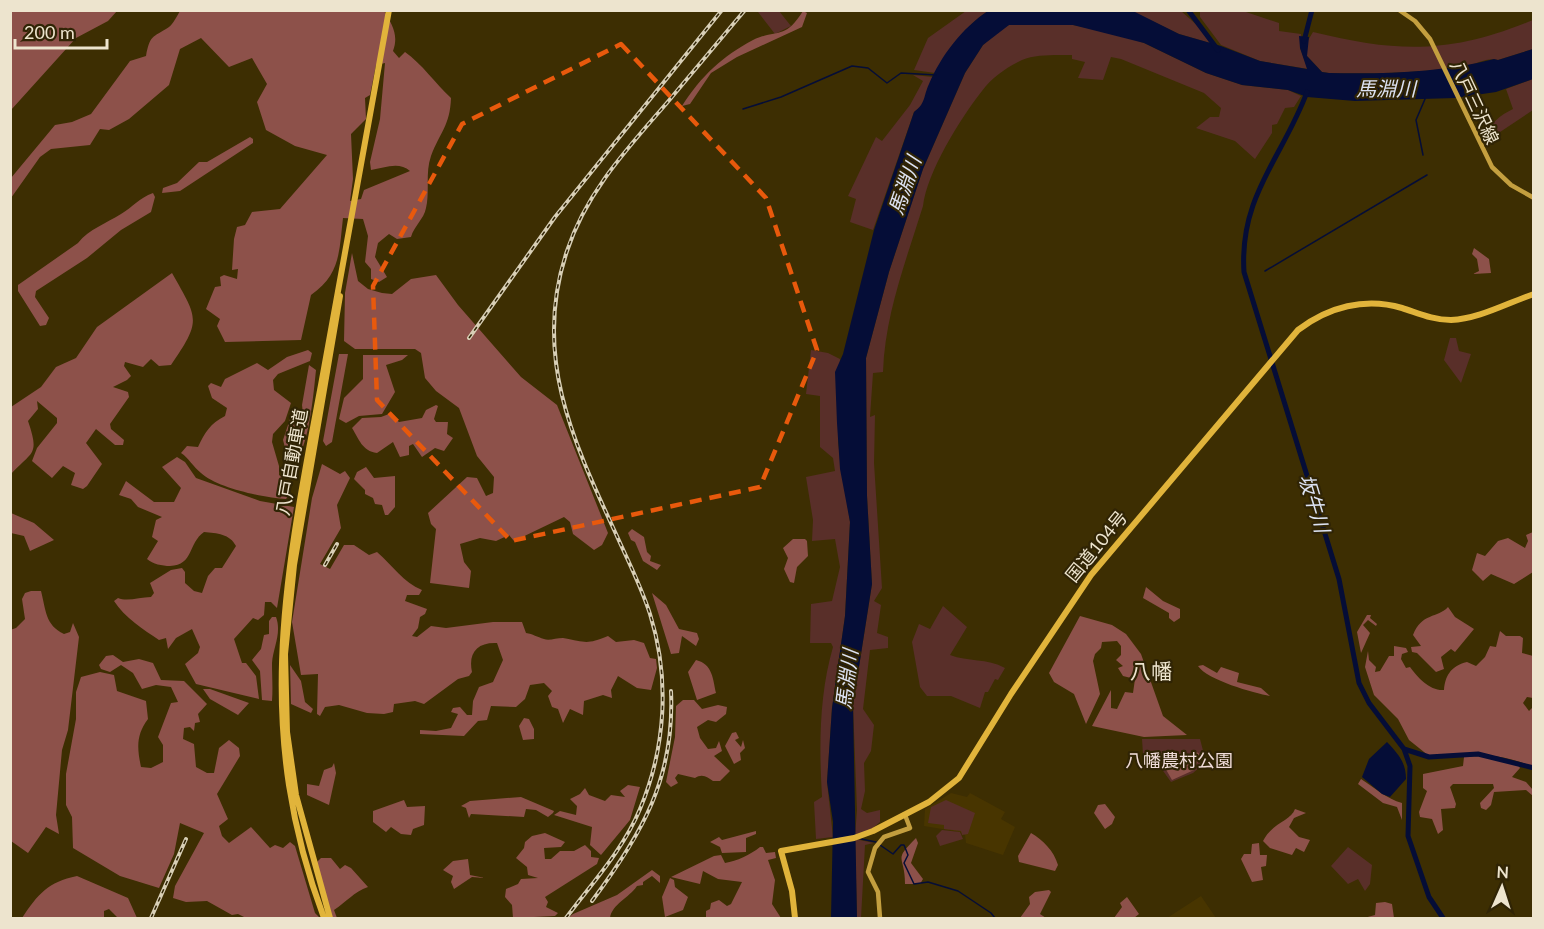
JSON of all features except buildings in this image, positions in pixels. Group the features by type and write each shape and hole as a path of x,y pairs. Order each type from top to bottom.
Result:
{"highway":[{"name":"八戸自動車道","path":"324,918 295,821 282,733 280,677 282,626 390,10"},
{"name":"国道104号","path":"795,918 792,891 781,851 854,838 873,831 942,794 964,772 997,715 1090,575 1275,354 1308,322 1345,306 1383,304 1435,318 1452,320 1478,315 1533,293"},
{"name":"八戸自動車道","path":"300,514 287,626 285,677 287,732 301,819 330,918"}],"main road":[{"name":"八戸三沢線","path":"1400,10 1421,27 1434,47 1486,156 1505,180 1533,198"},
{"path":"880,918 878,892 868,875 868,868 875,848 884,837 910,828 905,814"}],"highlighted area":[{"path":"621,44 766,198 817,350 760,487 511,541 377,400 373,286 462,124"}],"shaded area":[{"path":"951,793 967,797 970,793 1005,812 1001,819 1015,827 1003,855 966,843 965,835 960,832 924,826 925,809"},
{"path":"1201,896 1216,918 1167,918"}],"green space":[{"path":"11,10 117,11 108,21 76,38 11,110"},
{"path":"760,10 779,11 791,26 775,34 758,12"},
{"path":"180,11 384,11 395,35 393,51 399,58 405,52 451,98 447,122 429,162 427,202 423,216 411,237 397,239 389,234 378,243 375,257 387,277 379,282 371,279 371,269 365,262 368,236 363,219 343,218 337,261 328,279 311,295 301,340 225,342 217,326 220,319 206,309 215,287 221,286 220,277 224,275 237,279 238,269 232,270 237,227 245,225 252,212 280,209 327,155 295,146 266,130 257,102 267,84 252,58 229,67 201,38 180,49 169,85 129,119 109,130 100,129 90,145 51,149 40,157 11,198 11,178 55,125 72,122 91,114 130,61 146,56 153,38 170,26","holes":["385,63 380,119 370,162 371,170 401,166 410,171 364,190 361,199 350,201 353,179 351,134 366,119 365,98 370,95 376,65"]},
{"path":"803,11 807,13 802,27 737,57 711,73 690,104 682,106 697,85 722,60 753,40 785,30"},
{"path":"966,11 988,11 965,31 935,73 914,70 928,38"},
{"path":"1131,11 1181,11 1199,27 1210,43 1179,34"},
{"path":"1200,11 1243,11 1279,23 1279,31 1301,34 1300,48 1308,69 1260,61 1221,45 1200,17"},
{"path":"1533,20 1533,49 1498,60 1486,60 1466,66 1398,72 1329,73 1322,72 1307,56 1307,42 1313,32 1372,44 1424,47 1476,39"},
{"path":"1041,23 1073,25 1114,33 1144,43 1206,73 1242,85 1288,90 1301,96 1294,107 1285,108 1277,124 1272,125 1272,133 1255,159 1235,141 1196,128 1210,117 1219,117 1221,108 1204,93 1121,59 1111,57 1103,80 1078,78 1085,62 1072,59 1072,55 1040,56 1022,60 995,77 973,103 955,131 931,178 903,267 888,329 883,372 873,373 870,417 875,415 874,463 882,588 874,601 881,605 877,633 888,637 888,648 870,650 863,709 874,725 871,751 864,763 865,791 861,809 867,813 880,810 880,822 863,836 855,836 857,810 853,705 872,584 867,496 866,358 889,272 923,169 965,73 983,45 1001,29 1009,25"},
{"path":"913,75 933,77 922,106 914,112 873,230 850,222 856,199 848,196 876,137 882,141 910,105 923,81"},
{"path":"1533,79 1533,110 1485,142 1483,137 1492,124 1513,109 1506,89"},
{"path":"250,137 253,143 180,191 162,193 163,188 177,183 199,162 207,162"},
{"path":"153,193 155,197 151,212 121,230 87,258 36,291 35,297 49,318 46,325 40,326 18,291 18,285 93,230"},
{"path":"1474,248 1489,259 1491,273 1473,274 1479,271 1477,259 1472,254"},
{"path":"352,253 358,281 368,289 382,293 392,294 411,279 436,275 458,305 521,377 557,405 608,533 602,545 594,550 573,534 570,522 564,517 514,541 509,535 496,541 480,538 460,544 464,562 471,571 469,588 430,583 436,529 431,524 428,513 467,477 477,478 486,496 493,493 494,477 477,456 459,408 436,391 425,378 421,353 415,349 355,349 344,341 345,293"},
{"path":"172,273 191,310 192,328 171,365 159,366 151,359 143,367 125,362 124,366 131,376 113,387 128,392 129,397 110,424 111,429 124,440 123,445 115,445 96,429 86,443 102,464 87,486 83,489 71,485 75,473 63,466 52,478 32,461 37,448 57,423 57,418 37,401 38,409 28,421 32,432 32,452 11,474 11,407 41,387 56,367 76,358 97,327"},
{"path":"1450,338 1456,338 1459,351 1471,354 1461,383 1444,360"},
{"path":"308,350 312,353 310,361 278,374 273,380 274,390 291,403 285,421 273,434 272,442 279,466 279,475 283,478 289,495 286,499 266,497 229,488 201,473 181,453 187,446 198,447 208,429 225,416 227,408 212,398 208,386 211,383 221,387 225,379 257,363 268,370 287,357"},
{"path":"811,350 828,353 840,359 838,443 850,522 845,616 832,708 827,782 833,837 816,839 814,802 822,797 820,740 825,684 833,647 831,643 810,643 811,604 832,601 840,567 835,539 812,541 813,520 806,477 835,471 833,458 820,447 820,396 806,394"},
{"path":"339,354 348,354 332,442 326,446 323,441"},
{"path":"363,355 408,355 402,360 386,365 395,392 382,414 359,416 346,423 339,419 344,398 363,379"},
{"path":"309,365 316,370 310,419 303,446 294,461 288,459 283,440 291,416 297,420 303,414 302,405"},
{"path":"438,406 434,419 436,422 448,422 447,434 453,438 444,451 435,448 422,457 413,444 409,446 409,455 400,457 393,442 377,453 372,452 362,444 352,428 362,418 389,414 399,422 422,418 426,410"},
{"path":"177,457 185,462 196,478 260,501 294,507 277,608 271,602 265,602 264,615 258,620 253,618 234,639 242,663 246,663 256,676 259,699 196,684 185,664 198,653 200,647 192,629 176,638 168,649 166,638 159,640 147,632 129,618 114,601 118,598 151,597 154,593 150,583 171,570 182,568 185,572 185,583 194,591 202,593 208,576 215,568 222,568 236,546 227,537 204,532 195,542 187,558 178,565 161,565 147,559 158,541 152,537 156,520 162,517 138,507 131,499 119,495 126,481 154,502 174,502 181,488 162,467"},
{"path":"322,464 340,474 345,471 350,478 337,505 341,528 320,564 330,569 344,545 354,545 369,555 377,552 404,578 422,590 419,595 407,595 405,601 427,609 420,617 418,628 412,636 417,637 431,626 446,628 493,622 522,622 526,633 546,640 563,638 590,642 608,636 616,642 634,640 644,643 650,658 656,659 657,668 651,690 637,688 618,676 611,690 612,698 603,695 584,701 583,715 570,709 563,723 558,709 552,707 548,696 552,691 544,683 530,685 525,699 516,707 491,706 487,720 478,721 464,736 420,734 420,730 436,731 451,728 458,714 451,712 453,708 460,707 467,715 472,715 473,701 479,687 493,682 503,660 497,643 490,643 475,650 471,659 472,672 469,676 458,679 424,704 415,701 394,704 393,712 384,714 367,713 339,705 325,707 320,716 317,714 318,674 301,675 292,622 312,498"},
{"path":"366,467 374,478 395,476 395,507 388,515 385,515 382,505 375,504 373,498 365,494 365,490 354,479 357,472"},
{"path":"11,513 34,523 54,540 30,551 24,536 11,533"},
{"path":"632,529 644,537 647,552 651,556 650,561 661,565 657,570 643,561 635,542 631,540 628,533"},
{"path":"1533,532 1533,572 1514,584 1491,574 1483,581 1472,570 1477,553 1485,556 1498,541 1508,538 1525,548 1528,541 1526,535"},
{"path":"793,539 807,541 808,556 797,567 794,583 790,582 784,569 788,558 783,548"},
{"path":"1146,587 1163,601 1180,609 1180,618 1174,622 1169,618 1169,613 1143,598"},
{"path":"41,591 47,616 53,626 64,634 70,632 73,623 79,637 68,730 62,750 56,815 59,834 46,827 28,853 11,841 10,630 16,628 25,619 22,599 25,593"},
{"path":"652,593 666,605 679,629 697,633 699,639 696,646 682,636 679,653 671,654"},
{"path":"943,606 967,627 950,655 1005,668 998,680 995,679 988,692 985,692 980,708 951,696 927,696 920,687 912,642 919,624 930,629"},
{"path":"1448,607 1455,617 1474,629 1455,652 1451,649 1441,657 1444,669 1436,672 1417,653 1412,652 1411,647 1421,646 1413,635 1425,619"},
{"path":"1367,615 1371,615 1370,618 1377,624 1376,626 1368,620 1363,625 1370,633 1361,653 1357,632"},
{"path":"1080,616 1112,625 1126,634 1141,654 1163,716 1187,735 1144,737 1092,726 1111,690 1111,708 1117,709 1125,692 1133,693 1135,679 1123,676 1118,668 1123,666 1116,660 1121,655 1121,646 1117,641 1102,642 1101,648 1095,654 1093,661 1100,694 1086,724 1074,694 1054,682 1049,673"},
{"path":"272,617 276,617 278,629 272,663 272,701 262,700 260,671 252,660 261,649 264,635 269,634 269,621"},
{"path":"1500,631 1506,636 1523,638 1522,653 1533,656 1533,698 1527,697 1523,703 1529,711 1533,707 1533,767 1495,756 1469,754 1429,756 1409,740 1398,719 1374,695 1365,667 1368,651 1369,660 1376,667 1375,672 1380,671 1389,656 1394,656 1394,646 1406,648 1408,652 1402,654 1401,659 1406,668 1410,667 1429,686 1444,690 1447,676 1456,666 1467,662 1476,666 1485,657 1490,646 1496,647"},
{"path":"113,655 123,662 139,659 153,663 161,680 184,681 207,704 198,714 200,722 195,723 194,731 190,727 184,728 183,739 194,744 196,767 207,773 214,773 219,748 229,740 239,748 240,756 217,794 228,819 219,826 222,836 229,843 251,827 270,848 275,845 283,848 290,842 295,846 315,913 320,918 246,918 238,914 232,915 207,901 186,902 173,898 175,886 204,833 180,823 174,854 159,888 120,876 73,848 72,817 66,805 66,774 76,719 76,692 81,677 100,672 114,675 117,691 146,701 148,719 138,742 141,767 151,768 163,762 163,745 158,737 171,703 178,702 171,687 156,685 142,689 133,673 121,665 110,672 101,669 99,665 106,656"},
{"path":"696,660 709,669 716,693 697,700 688,672"},
{"path":"290,665 301,681 305,702 313,709 311,713 291,704"},
{"path":"1203,665 1217,673 1221,667 1239,673 1237,682 1261,688 1270,696 1221,681 1198,666"},
{"path":"203,689 210,689 249,703 238,715 210,699"},
{"path":"683,700 694,700 702,709 718,705 727,707 726,714 716,722 708,720 697,727 700,738 708,749 716,748 719,741 722,751 714,756 730,771 720,781 713,781 702,776 695,778 678,774 675,778 678,783 671,787 666,782 675,737 676,706"},
{"path":"524,718 529,719 534,729 534,739 523,740 519,726"},
{"path":"736,732 739,738 735,740 741,747 743,740 745,748 740,753 741,760 734,764 725,746 732,733"},
{"name":"八幡農村公園","path":"1142,739 1200,739 1206,762 1193,773 1171,782 1161,768 1144,769"},
{"path":"1195,751 1201,755 1194,770 1172,780 1164,766 1152,761 1159,752 1180,753 1187,757"},
{"path":"1480,756 1518,765 1520,768 1512,777 1526,782 1533,790 1533,796 1526,790 1494,792 1491,805 1486,810 1481,808 1480,803 1494,788 1493,784 1453,784 1450,787 1456,804 1455,808 1441,809 1443,830 1438,834 1432,819 1420,817 1419,812 1427,791 1423,788 1423,774 1463,766 1464,757"},
{"path":"334,763 336,773 329,805 307,795 307,784 319,786 324,770 332,767"},
{"path":"1361,779 1386,796 1402,803 1402,820 1397,807 1383,803 1358,784"},
{"path":"628,785 640,787 630,820 601,855 590,845 592,827 554,815 560,811 576,815 577,806 570,799 580,794 585,788 589,795 605,801 611,795 625,797 620,791"},
{"path":"521,797 554,811 548,817 536,810 526,809 524,817 471,814 469,818 466,808 461,806 470,801"},
{"path":"404,800 407,807 425,806 424,825 413,829 411,835 401,834 391,827 386,832 373,822 373,811"},
{"path":"946,800 975,813 968,834 962,835 961,831 944,829 944,825 928,823 931,807"},
{"path":"1105,804 1115,817 1112,824 1105,829 1094,813 1098,805"},
{"path":"1295,809 1306,813 1294,818 1289,827 1299,837 1310,840 1304,852 1296,848 1292,855 1270,848 1263,841"},
{"path":"942,830 960,832 963,839 940,846 936,836"},
{"path":"756,831 756,834 746,838 746,852 722,853 720,847 710,842 719,837 722,840"},
{"path":"545,833 565,842 561,847 544,848 545,859 551,859 560,851 574,851 585,845 591,851 591,857 599,858 597,864 545,897 548,902 546,907 558,913 555,916 513,918 512,905 505,897 506,889 518,884 521,879 538,878 528,875 527,867 516,858 524,848 525,842 532,836"},
{"path":"1031,833 1054,855 1058,865 1055,871 1019,862 1018,856"},
{"path":"916,838 918,843 911,863 923,879 920,884 905,884 902,855"},
{"path":"855,839 874,843 865,845 861,918 857,918"},
{"path":"1259,843 1260,855 1267,855 1266,866 1261,867 1263,880 1252,882 1241,859 1244,854 1251,854 1252,844"},
{"path":"763,847 766,853 775,852 776,858 768,860 775,880 772,904 781,918 706,918 706,911 710,909 711,903 719,900 727,906 731,904 742,882 718,879 703,871 700,884 671,877 714,856 721,855 725,863 752,853"},
{"path":"1348,847 1372,865 1370,884 1365,891 1358,879 1348,884 1331,866"},
{"path":"321,858 331,858 340,869 345,865 351,868 368,887 354,894 334,910 337,918 332,918 317,862"},
{"path":"468,859 470,875 485,878 472,877 454,889 451,882 453,876 443,870 453,861"},
{"path":"652,870 660,876 660,883 652,876 643,882 643,885 637,886 617,905 610,918 568,918 617,895"},
{"path":"77,876 128,898 137,918 118,918 109,909 104,911 104,918 22,918 45,890 58,882"},
{"path":"670,878 674,880 675,887 688,897 683,910 665,917 662,897"},
{"path":"1049,890 1051,892 1040,914 1046,918 1020,918 1030,904 1029,897 1035,892"},
{"path":"1127,897 1139,914 1134,918 1114,918 1122,907 1120,903"},
{"path":"1376,903 1392,904 1394,918 1364,918 1375,915"}],"water":[{"name":"馬淵川","path":"1131,10 1179,34 1221,46 1260,61 1307,69 1300,48 1299,36 1309,37 1307,56 1322,72 1329,73 1433,70 1498,60 1533,49 1533,79 1496,92 1455,98 1355,101 1307,97 1288,90 1242,85 1206,73 1144,43 1073,25 1009,25 983,45 965,73 923,169 889,272 866,358 867,496 872,584 853,705 857,918 831,918 833,822 827,782 832,708 845,616 850,522 840,469 835,372 843,354 874,230 914,112 922,103 946,53 978,18 988,11"},
{"path":"1387,742 1398,754 1406,773 1406,779 1390,797 1382,794 1362,777 1369,759"}],"waterway":[{"path":"1188,10 1218,50"},
{"path":"1304,41 1312,10"},
{"path":"743,109 781,97 852,66 868,68 887,83 901,73 936,75"},
{"name":"坂牛川","path":"1307,92 1255,199 1244,245 1244,272 1339,579 1359,683 1369,703 1404,749 1410,766 1408,836 1429,897 1443,918"},
{"name":"馬淵川","path":"1423,155 1416,120 1425,99"},
{"path":"1265,271 1427,175"},
{"path":"1404,749 1429,757 1478,754 1534,768"},
{"path":"861,839 876,842"},
{"path":"880,845 893,854 901,845 904,845 908,855 904,863 914,884 928,882 958,891 995,918"}],"railway":[{"path":"469,338 555,217 722,10"},
{"path":"566,918 616,852 640,809 649,785 660,737 662,687 661,663 650,614 585,465 562,397 556,362 554,326 557,289 575,230 596,191 622,155 745,10"},
{"path":"325,565 337,544"},
{"path":"592,901 626,852 652,804 667,751 671,722 671,691"},
{"path":"151,918 186,839"}],"district":[{"name":"八幡","path":"1151,670"}]}
